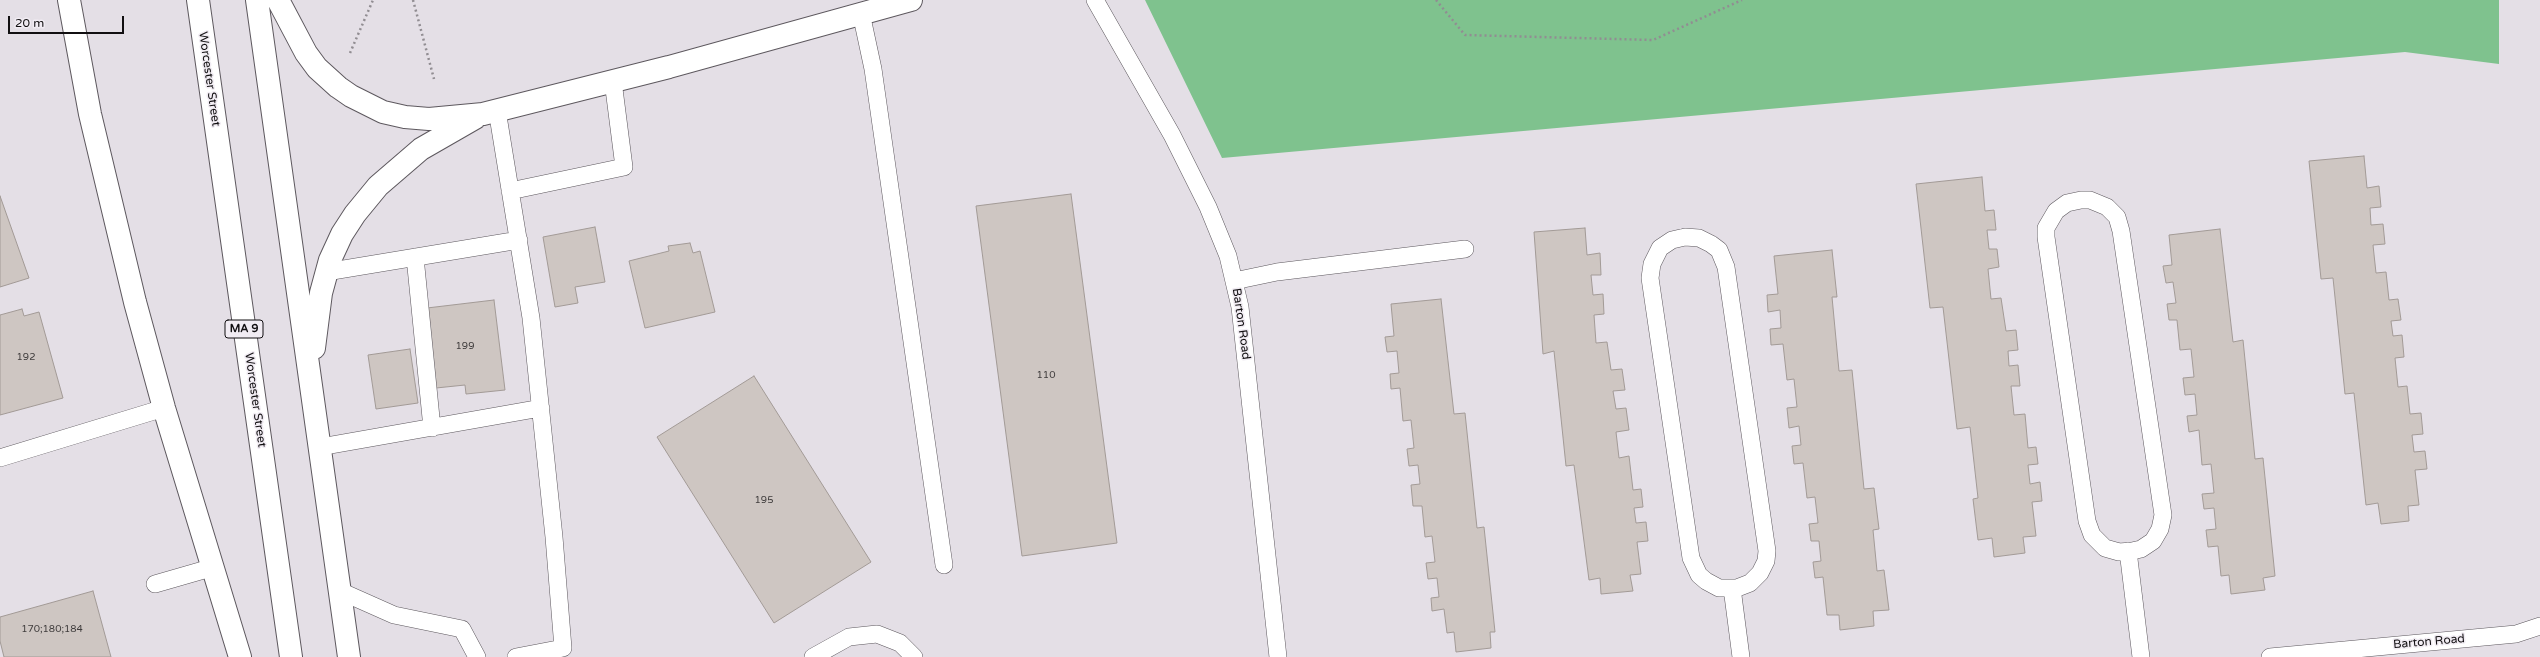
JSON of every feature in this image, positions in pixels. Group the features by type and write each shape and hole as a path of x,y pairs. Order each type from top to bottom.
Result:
{"highway":[{"path":"69,0 104,178 164,408 214,567 240,657"},
{"name":"Worcester Street","path":"198,0 291,657"},
{"path":"257,0 349,657"},
{"path":"278,0 306,53 329,79 351,96 383,112 405,117 429,119 490,112 613,81 911,0"},
{"path":"861,13 879,0"},
{"path":"311,388 315,337 326,272 342,234 355,214 378,186 421,149 490,112"}],"lane":[{"name":"Barton Road","path":"1095,0 1161,114 1194,178 1220,232 1234,281 1240,307 1278,657"},
{"path":"861,13 876,90 944,565"},
{"path":"510,191 624,167 613,81"},
{"path":"490,112 510,191 531,318 541,408 563,648 516,657"},
{"path":"2076,201 2094,201 2111,210 2120,226 2125,254 2163,515 2160,529 2152,541 2141,549 2128,552 2114,551 2101,545 2092,535 2087,521 2046,237 2046,228 2056,211 2067,203 2076,201"},
{"path":"1685,237 1695,237 1708,241 1719,250 1723,258 1767,547 1766,561 1760,573 1750,583 1732,588 1718,588 1706,581 1693,563 1650,278 1652,264 1660,248 1672,240 1685,237"},
{"path":"326,272 518,240"},
{"path":"1234,281 1277,272 1465,249"},
{"path":"416,257 432,428"},
{"path":"0,458 164,408"},
{"path":"320,447 541,408"},
{"path":"2128,552 2141,657"},
{"path":"155,584 214,567"},
{"path":"1732,588 1741,657"},
{"path":"340,591 394,615 462,629 477,657"},
{"name":"Barton Road","path":"2270,657 2376,652 2516,634 2540,626"},
{"path":"813,657 849,637 877,634 900,642 914,657"}],"path":[{"path":"350,53 373,0"},
{"path":"413,0 434,79"},
{"path":"1436,0 1465,35 1653,40 1742,0"}],"green space":[{"path":"1145,0 2499,0 2499,64 2405,52 1222,158"}],"building":[{"path":"2364,156 2367,188 2379,186 2381,207 2370,208 2371,225 2383,224 2385,244 2373,245 2376,273 2386,272 2389,300 2398,299 2401,320 2391,321 2393,336 2402,335 2404,357 2395,358 2398,387 2407,386 2410,414 2421,413 2423,434 2412,435 2414,452 2425,451 2427,469 2415,470 2419,505 2408,506 2409,521 2381,524 2378,503 2366,505 2354,393 2345,394 2333,278 2321,279 2309,161"},
{"path":"1982,177 1985,211 1994,210 1996,230 1987,230 1989,249 1997,249 1999,267 1988,269 1991,299 2001,298 2006,331 2016,330 2018,350 2008,351 2009,366 2018,365 2020,386 2011,386 2014,415 2025,414 2028,448 2036,447 2038,464 2028,465 2030,484 2040,482 2042,501 2032,502 2036,536 2023,537 2025,553 1994,557 1992,538 1978,540 1973,499 1978,498 1970,427 1957,429 1943,307 1930,308 1916,184"},
{"path":"1071,194 1117,543 1022,556 976,206"},
{"path":"0,196 29,278 0,287"},
{"path":"595,227 605,282 575,287 578,303 555,307 543,237"},
{"path":"1585,228 1587,255 1600,253 1601,275 1591,275 1593,295 1603,294 1604,314 1594,315 1596,343 1607,342 1611,370 1622,369 1625,390 1613,391 1616,409 1626,408 1629,430 1616,432 1619,458 1629,456 1633,490 1641,489 1643,507 1634,508 1636,523 1646,522 1648,541 1637,542 1641,574 1630,575 1633,591 1601,594 1600,578 1589,580 1574,465 1566,466 1554,351 1543,354 1534,232"},
{"path":"2220,229 2233,342 2243,340 2255,459 2263,458 2275,576 2263,578 2265,590 2231,594 2229,575 2221,576 2218,546 2208,547 2206,530 2216,529 2214,508 2204,509 2202,494 2214,493 2211,464 2202,465 2199,430 2189,432 2187,416 2197,415 2195,394 2185,395 2183,378 2194,377 2191,349 2180,350 2177,320 2169,320 2167,304 2176,303 2173,282 2166,283 2163,266 2172,265 2169,235"},
{"path":"690,243 693,253 700,251 715,312 645,328 629,261 669,251 668,246"},
{"path":"1832,250 1837,297 1832,297 1839,371 1852,370 1864,489 1874,488 1879,529 1873,530 1877,571 1884,570 1889,610 1873,611 1874,626 1840,630 1839,615 1827,615 1823,577 1815,578 1813,562 1821,561 1819,541 1811,541 1809,524 1818,523 1815,497 1807,498 1803,463 1794,464 1792,446 1801,445 1799,426 1789,428 1787,408 1797,407 1794,379 1787,380 1783,344 1771,345 1770,329 1781,328 1780,310 1768,312 1767,295 1778,294 1774,256"},
{"path":"1441,299 1454,414 1465,413 1477,528 1484,527 1495,632 1490,632 1491,648 1456,652 1454,632 1447,633 1444,609 1432,611 1431,598 1439,597 1437,578 1428,579 1426,563 1435,562 1432,536 1425,537 1422,506 1413,506 1411,485 1420,484 1418,465 1409,466 1407,449 1414,448 1411,420 1403,421 1400,388 1391,389 1390,374 1399,373 1397,351 1387,352 1385,337 1394,336 1391,304"},
{"path":"494,300 505,390 466,394 465,385 436,388 427,308"},
{"path":"22,309 24,316 39,312 63,398 0,415 0,315"},
{"path":"410,349 418,403 376,409 368,355"},
{"path":"754,376 871,562 774,623 657,437"},
{"path":"93,591 111,657 4,657 0,641 0,617"}]}
